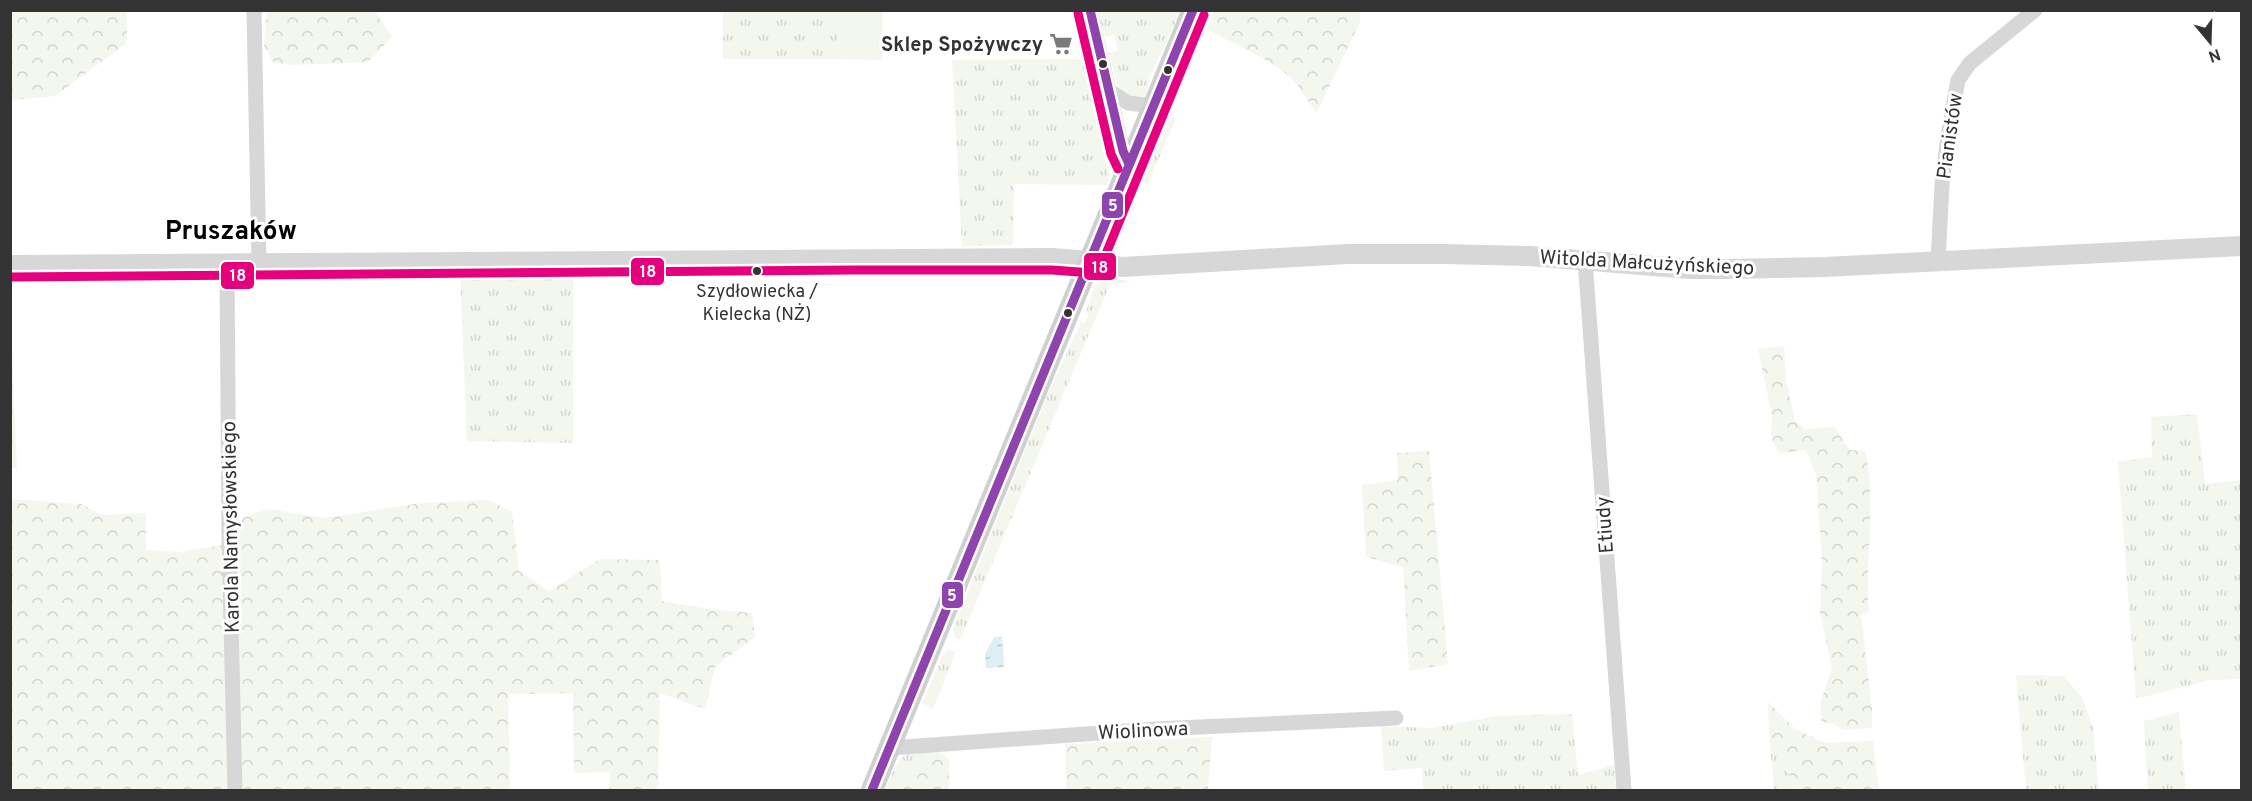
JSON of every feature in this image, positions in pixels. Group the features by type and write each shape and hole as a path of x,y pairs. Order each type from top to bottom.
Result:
{"main road":[{"path":"872,790 1192,10"}],"street":[{"path":"254,10 259,263"},
{"path":"1090,10 1123,151 1129,164"},
{"name":"Pianistów","path":"1938,261 1942,185 1958,80 1970,63 2035,10"},
{"path":"1108,90 1128,103 1153,106"},
{"name":"Witolda Małcużyńskiego","path":"10,265 1052,258 1090,261 1122,267 1348,254 1445,254 1725,269 2241,246"},
{"name":"Etiudy","path":"1585,260 1623,790"},
{"name":"Karola Namysłowskiego","path":"228,264 229,550 235,790"},
{"name":"Wiolinowa","path":"890,748 1155,729 1396,718"}],"green space":[{"path":"11,10 127,11 127,43 55,96 11,100"},
{"path":"1360,10 1360,22 1317,112 1286,74 1264,59 1207,29 1214,11"},
{"path":"267,11 375,11 392,37 368,62 291,65 274,63 264,45"},
{"path":"723,11 837,11 838,59 723,59"},
{"path":"837,11 883,11 882,60 838,59"},
{"path":"1098,11 1181,11 1148,80 1150,81 1144,100 1119,92 1109,53 1118,50 1114,35 1105,37"},
{"path":"1088,59 1109,157 1108,185 1014,184 1013,245 962,246 952,60"},
{"path":"1164,112 1176,118 1148,184 1136,180"},
{"path":"1127,203 1134,206 1113,257 1108,251"},
{"path":"573,274 573,443 467,441 460,275"},
{"path":"1107,278 1133,282 1110,284 961,638 957,639 953,629 1046,398 1081,322 1085,323 1088,314 1086,312 1095,286"},
{"path":"11,324 17,470 10,465"},
{"path":"1784,346 1786,380 1795,421 1805,429 1835,427 1849,450 1865,451 1870,491 1869,611 1861,615 1872,709 1872,728 1843,730 1833,723 1822,722 1820,704 1832,668 1820,612 1822,561 1816,475 1806,450 1779,453 1771,437 1772,416 1758,349"},
{"path":"2197,414 2205,484 2241,480 2241,679 2210,680 2136,699 2118,462 2152,457 2151,417"},
{"path":"1429,451 1448,664 1409,671 1403,567 1366,557 1362,485 1398,480 1397,453"},
{"path":"10,499 81,504 102,515 146,513 146,550 180,552 223,545 229,790 11,790"},
{"path":"489,500 512,512 519,571 549,591 600,559 660,560 662,601 752,613 755,637 715,667 705,709 660,693 658,790 609,790 610,772 574,773 573,693 508,694 510,790 239,790 234,542 243,517 269,509 324,518 422,503"},
{"path":"948,650 956,652 933,709 922,704 943,654"},
{"path":"2016,675 2064,676 2083,699 2093,727 2099,790 2026,790"},
{"path":"1768,702 1795,729 1825,743 1873,741 1879,790 1803,790 1784,768 1769,732"},
{"path":"2179,712 2186,790 2148,790 2144,721"},
{"path":"1572,714 1578,775 1614,765 1616,790 1423,790 1422,768 1384,771 1381,726 1432,728 1496,716"},
{"path":"1769,732 1784,768 1803,790 1774,790"},
{"path":"1212,737 1208,790 1066,790 1065,744"},
{"path":"934,750 901,776 901,790 885,790 901,759 913,753"},
{"path":"934,750 949,758 949,790 901,790 901,776"}],"water":[{"path":"1002,636 1004,667 986,668 985,654 994,637"}],"transit line":[{"name":"5","path":"1090,10 1123,151 1129,164"},
{"name":"5","path":"872,790 1193,10"},
{"name":"18","path":"1078,13 1111,154 1118,169"},
{"name":"18","path":"10,277 852,270 1052,270 1093,273 1101,266 1204,15"}],"place":[{"name":"Sklep Spożywczy","path":"1061,44"},
{"name":"Szydłowiecka / Kielecka (NŻ)","path":"757,271"}],"district":[{"name":"Pruszaków","path":"231,230"}]}
